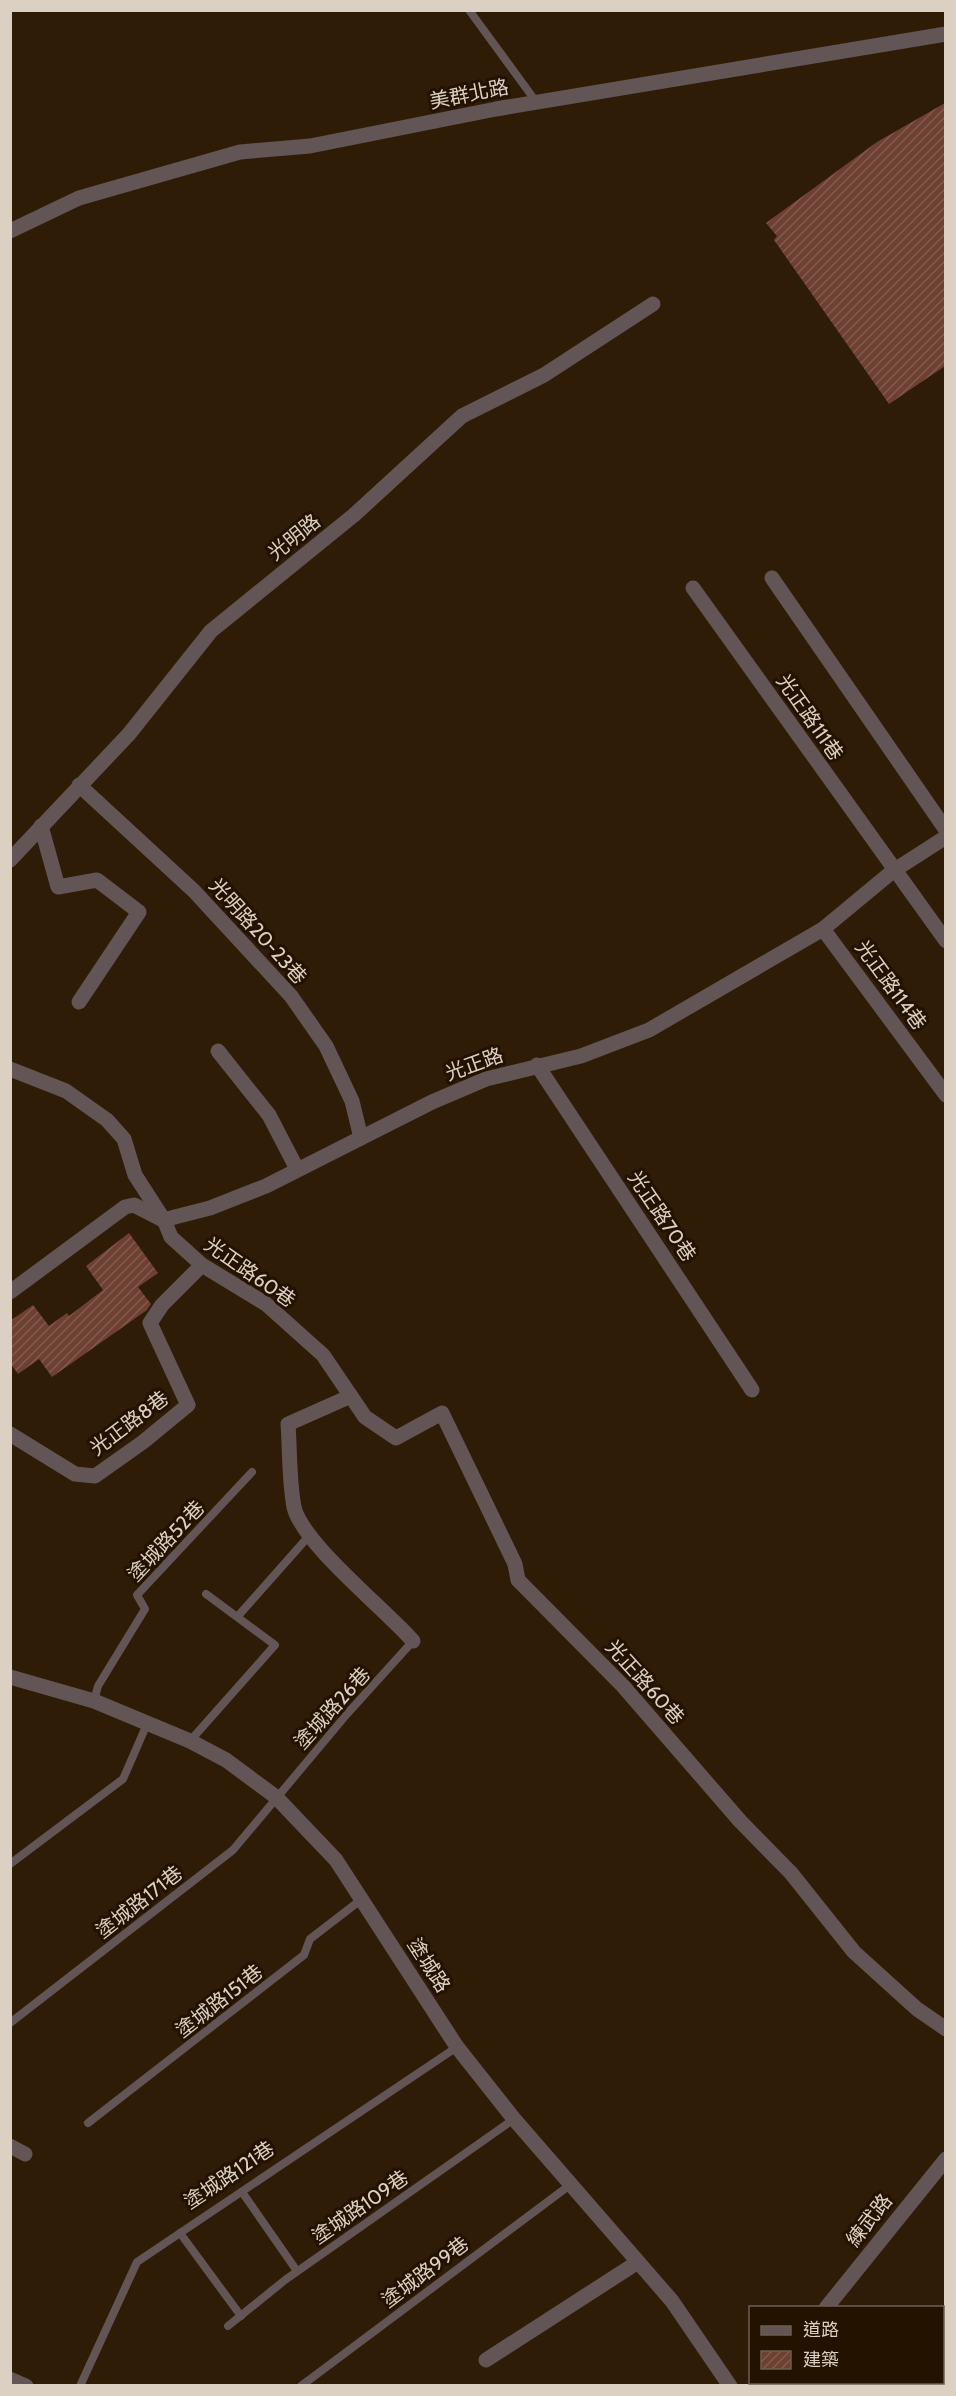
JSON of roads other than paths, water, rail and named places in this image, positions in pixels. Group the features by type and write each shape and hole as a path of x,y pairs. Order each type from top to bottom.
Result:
{"street":[{"name":"美群北路","path":"10,231 79,198 240,152 310,146 537,103 945,34"},
{"name":"光明路","path":"10,860 129,734 211,631 354,515 462,416 544,375 653,304"},
{"path":"772,578 945,830"},
{"name":"光正路111巷","path":"693,588 945,941"},
{"name":"光明路20-23巷","path":"79,786 194,891 291,996 326,1046 352,1101 361,1138"},
{"path":"41,826 58,887 97,880 139,912 78,1002"},
{"name":"光正路","path":"164,1220 210,1208 266,1186 486,1079 581,1056 650,1030 823,929 893,871 945,837"},
{"name":"光正路114巷","path":"823,929 945,1095"},
{"path":"218,1051 269,1115 297,1169"},
{"name":"光正路70巷","path":"537,1065 752,1390"},
{"name":"光正路60巷","path":"10,1069 66,1091 107,1120 124,1140 135,1175 164,1220 171,1237 202,1265 266,1304 323,1355 365,1417 396,1438 442,1413 515,1564 518,1580 623,1686 740,1821 791,1874 854,1952 917,2009 945,2029"},
{"path":"10,1292 125,1207 134,1205 164,1220"},
{"name":"光正路8巷","path":"10,1434 52,1462 75,1474 95,1476 143,1442 188,1405 150,1323 162,1305 202,1265"},
{"path":"351,1395 288,1424 294,1508 309,1537 413,1641"},
{"name":"塗城路","path":"10,1677 94,1701 190,1742 226,1760 276,1797 336,1860 457,2047 514,2119 672,2301 730,2385"},
{"path":"10,2146 25,2154"},
{"name":"練武路","path":"827,2306 945,2159"},
{"path":"486,2360 638,2262"},
{"path":"10,2379 26,2385"}],"lane":[{"path":"469,10 537,103"},
{"name":"塗城路52巷","path":"94,1701 98,1686 145,1609 137,1595 252,1472"},
{"path":"238,1616 309,1537"},
{"path":"190,1742 275,1645 206,1594"},
{"name":"塗城路26巷","path":"276,1797 413,1641"},
{"path":"10,1864 123,1779 147,1724"},
{"name":"塗城路171巷","path":"10,2023 233,1850 276,1797"},
{"name":"塗城路151巷","path":"88,2123 304,1955 310,1939 362,1899"},
{"name":"塗城路121巷","path":"80,2385 137,2262 457,2047"},
{"name":"塗城路109巷","path":"228,2326 297,2271 514,2119"},
{"name":"塗城路99巷","path":"301,2385 570,2185"},
{"path":"242,2192 297,2271"},
{"path":"180,2233 241,2316"}]}
